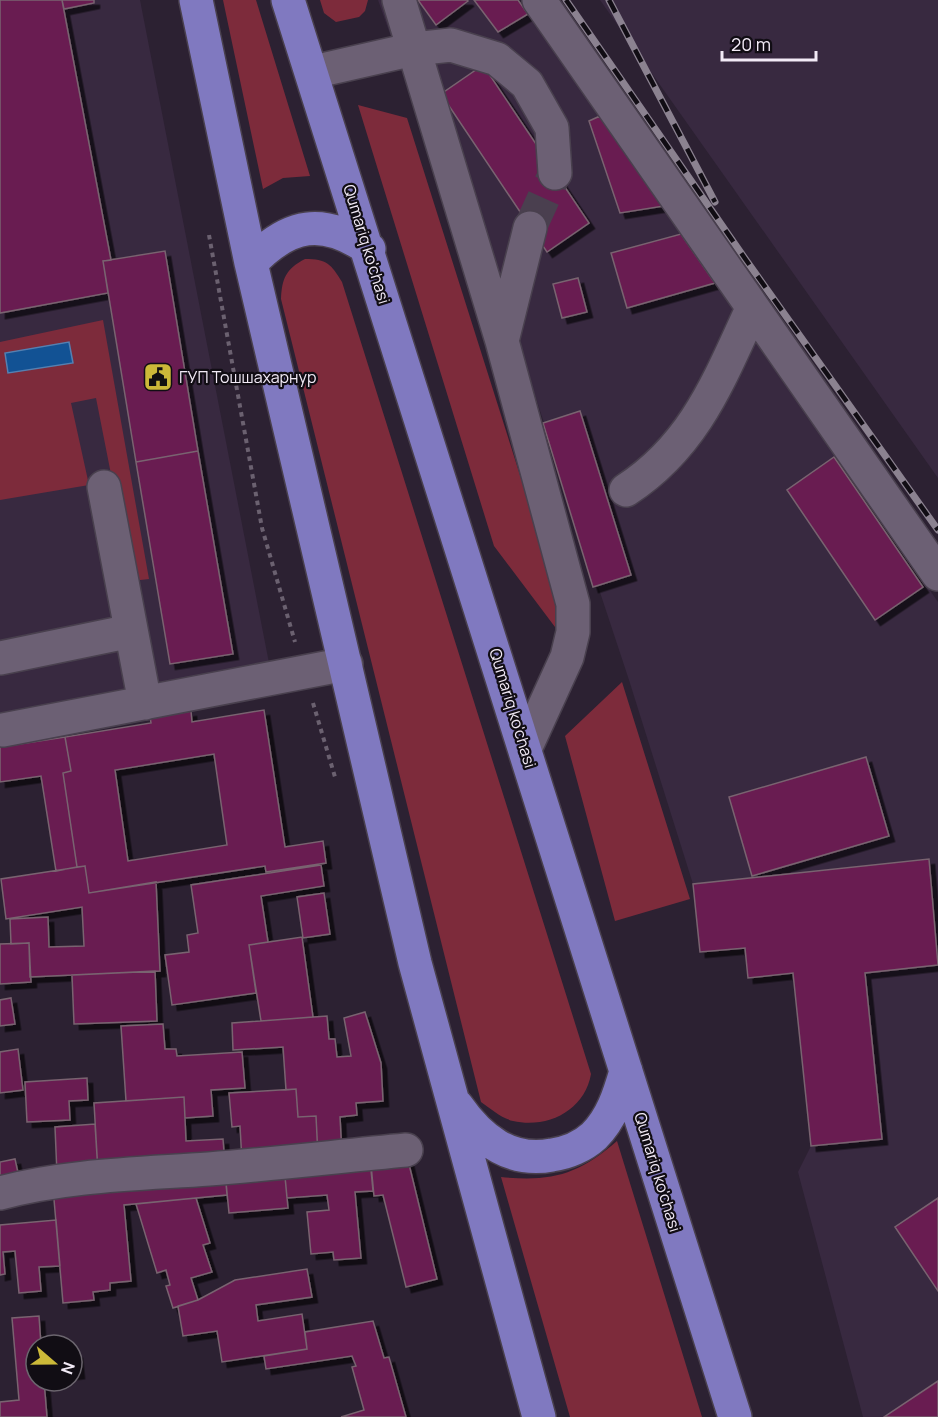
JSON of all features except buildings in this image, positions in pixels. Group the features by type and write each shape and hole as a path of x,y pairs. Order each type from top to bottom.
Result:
{"main road":[{"path":"196,0 251,263 415,963 539,1417"},
{"name":"Qumariq ko'chasi","path":"288,0 369,249 735,1417"},
{"path":"251,263 269,244 293,232 316,227 338,232 369,249"},
{"path":"451,1098 472,1127 495,1146 512,1154 544,1157 561,1154 592,1138 616,1102 627,1071"}],"lane":[{"path":"399,0 502,340 573,604 573,632 567,657 525,749"},
{"path":"539,0 938,574"},
{"path":"313,72 414,49 451,45 497,58 527,84 552,128 555,173"},
{"path":"502,340 531,228"},
{"path":"626,490 650,474 693,428 709,402 752,309"},
{"path":"104,487 145,703"},
{"path":"0,658 131,631"},
{"path":"3,730 346,664"},
{"path":"0,1193 28,1186 82,1178 226,1168 406,1150"}],"shaded area":[{"path":"0,0 140,0 269,663 0,742"},
{"path":"223,0 256,0 310,176 283,178 263,189"},
{"path":"320,0 368,0 365,11 359,17 336,22 324,13"},
{"path":"378,0 518,0 664,206 681,234 938,602 938,946 929,860 693,884 629,680 517,341 419,116"},
{"path":"600,0 938,0 938,478"},
{"path":"358,105 407,118 563,611 558,631 494,546"},
{"path":"305,259 319,260 328,264 342,282 591,1074 581,1098 573,1107 551,1119 526,1123 513,1121 500,1116 481,1102 281,299 282,285 286,275"},
{"path":"103,320 149,579 132,581 96,398 71,403 89,485 0,500 0,342"},
{"path":"622,682 690,899 615,921 565,736"},
{"path":"938,965 938,1417 863,1417 798,1172 811,1146 882,1139 865,973"},
{"path":"617,1141 702,1417 570,1417 501,1177 535,1178 563,1174 589,1162"}],"water":[{"path":"69,342 73,363 8,373 5,353"}],"tunnel":[{"path":"530,228 555,173"}],"railway":[{"path":"566,0 746,260 938,530"},
{"path":"609,0 715,202"}],"place":[{"name":"ГУП Тошшахарнур","path":"158,377"}]}
